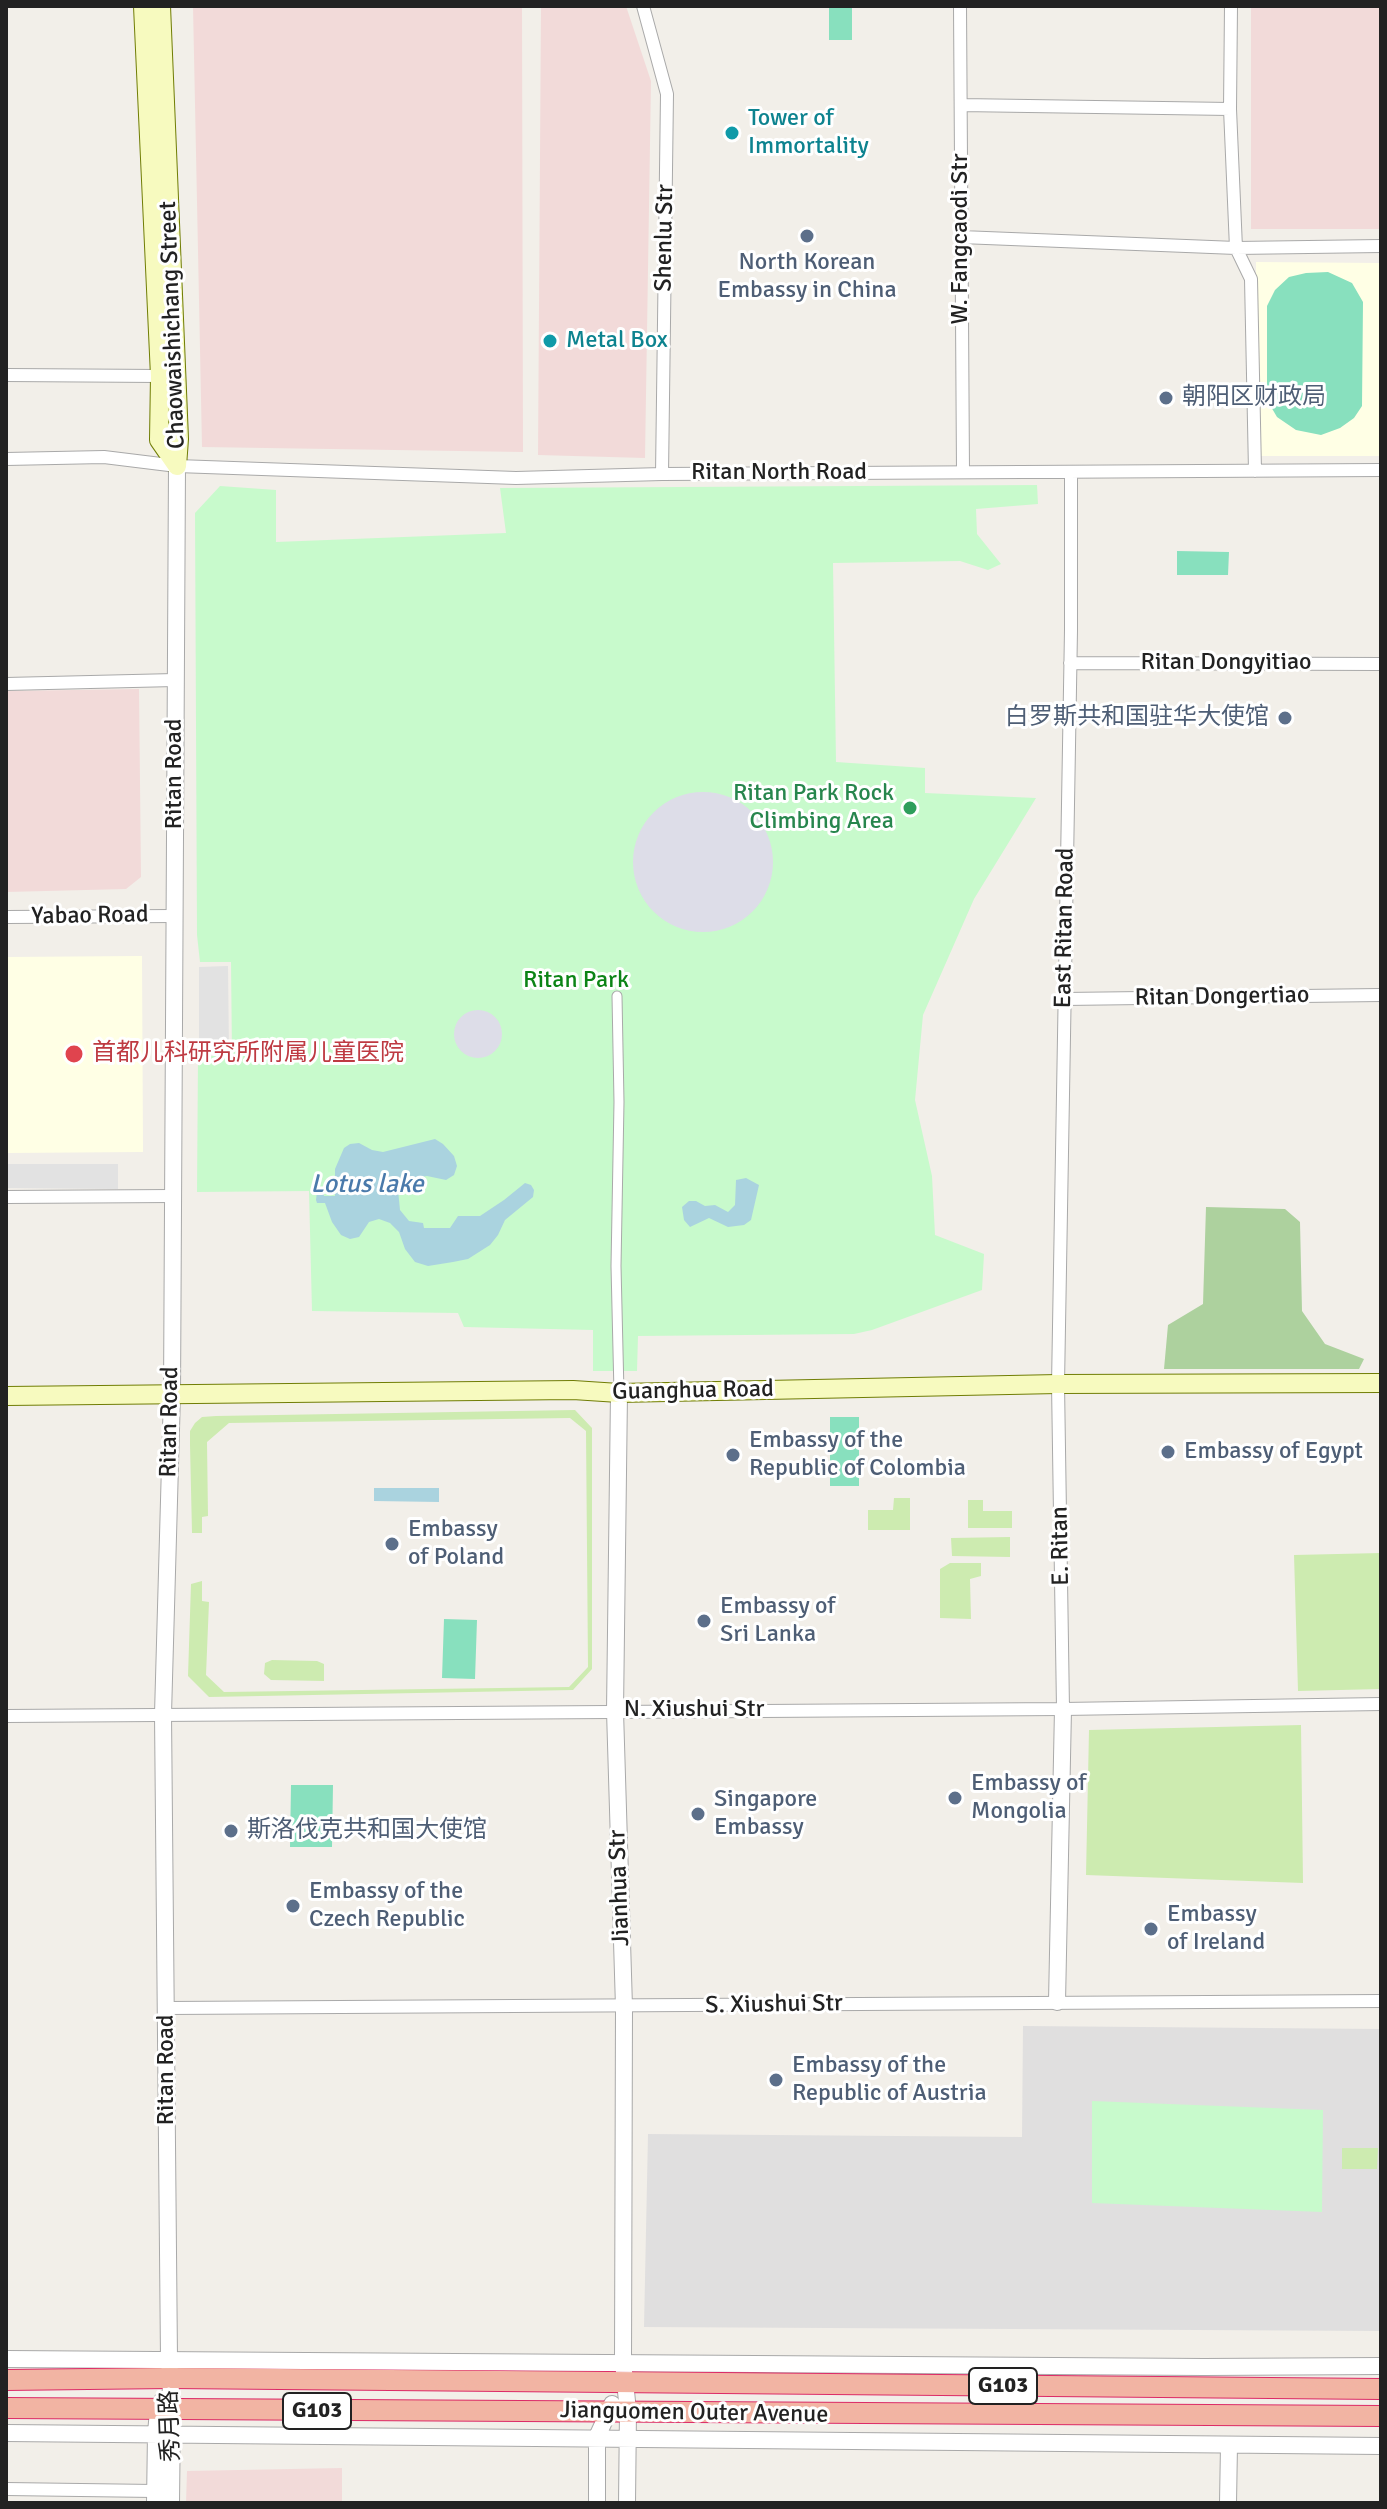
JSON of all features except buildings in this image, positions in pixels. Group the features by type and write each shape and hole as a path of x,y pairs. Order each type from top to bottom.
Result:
{"highway":[{"name":"Jianguomen Outer Avenue","path":"6,2380 169,2369 623,2372 1132,2387 1381,2389"},
{"name":"Jianguomen Outer Avenue","path":"6,2408 1381,2416"}],"main road":[{"name":"Chaowaishichang Street","path":"143,6 160,376 159,440 177,466"},
{"name":"Chaowaishichang Street","path":"161,6 179,439 177,466"},
{"name":"Guanghua Road","path":"6,1396 573,1390 619,1393 1058,1384 1381,1383"}],"street":[{"name":"Shenlu Str","path":"643,6 667,94 662,474"},
{"name":"W. Fangcaodi Str","path":"960,6 963,471"},
{"path":"1231,6 1230,109 1236,248 1251,279 1255,471"},
{"path":"961,105 1230,109"},
{"path":"961,237 1236,248 1381,246"},
{"path":"6,375 160,376"},
{"name":"Ritan North Road","path":"6,459 104,457 177,466 516,478 963,471 1381,470"},
{"name":"Ritan Road","path":"169,2369 163,1714 172,1394 177,466"},
{"name":"East Ritan Road","path":"1058,1384 1071,472"},
{"name":"Ritan Dongyitiao","path":"1070,663 1381,664"},
{"path":"6,684 175,680"},
{"name":"Yabao Road","path":"6,917 174,916"},
{"name":"Ritan Dongertiao","path":"1064,999 1381,995"},
{"path":"617,996 619,1393"},
{"path":"6,1197 172,1196"},
{"name":"E. Ritan","path":"1058,1384 1063,1709"},
{"name":"Jianhua Str","path":"619,1393 615,1711 624,2007 623,2372"},
{"name":"N. Xiushui Str","path":"6,1716 1381,1704"},
{"path":"1057,2002 1063,1709"},
{"name":"S. Xiushui Str","path":"167,2008 1381,2001"},
{"name":"Jianguomen Outer Avenue","path":"6,2359 169,2369"},
{"name":"Jianguomen Outer Avenue","path":"623,2372 1381,2366"},
{"path":"1132,2387 1204,2367"},
{"name":"秀月路","path":"155,2497 169,2369"},
{"path":"623,2372 618,2411 626,2437 627,2503"},
{"path":"597,2503 597,2437 618,2411"},
{"name":"Jianguomen Outer Avenue","path":"6,2433 1381,2446"},
{"name":"秀月路","path":"164,2433 171,2503"},
{"path":"1228,2503 1229,2445"},
{"path":"6,2489 155,2497"}],"shaded area":[{"path":"193,6 522,6 523,452 202,447"},
{"path":"541,6 626,6 651,81 645,458 538,455"},
{"path":"1251,6 1381,6 1381,229 1251,229"},
{"path":"1256,262 1381,263 1381,456 1255,456"},
{"path":"139,689 141,877 126,889 6,892 6,691"},
{"path":"703,792 730,797 752,813 768,835 773,862 768,889 752,911 730,927 703,932 676,927 654,911 638,889 633,862 638,835 654,813 676,797"},
{"name":"首都儿科研究所附属儿童医院","path":"142,956 143,1152 6,1153 6,957"},
{"path":"228,966 229,1052 199,1052 199,967"},
{"path":"478,1010 495,1017 502,1034 495,1051 478,1058 461,1051 454,1034 461,1017"},
{"path":"6,1164 118,1164 118,1189 6,1188"},
{"path":"1023,2026 1381,2029 1381,2331 644,2327 648,2134 1022,2137"},
{"path":"342,2468 342,2503 186,2503 187,2471"}],"green space":[{"path":"829,6 852,6 852,40 829,40"},
{"path":"1328,272 1352,283 1363,302 1362,406 1354,418 1340,428 1321,435 1296,430 1277,417 1267,400 1267,306 1275,290 1289,277"},
{"name":"Ritan Park","path":"1037,485 1038,504 976,509 977,534 1001,564 988,570 960,561 833,563 836,762 925,768 925,793 1036,798 974,899 923,1015 915,1100 932,1176 935,1235 984,1254 982,1290 854,1334 638,1336 637,1371 593,1371 593,1330 464,1327 458,1313 312,1311 309,1191 197,1192 198,1056 232,1056 231,962 200,962 197,935 195,513 220,486 276,490 276,542 506,533 500,488"},
{"path":"1177,551 1229,552 1228,575 1177,575"},
{"path":"1206,1207 1285,1209 1300,1222 1302,1311 1325,1344 1364,1359 1359,1369 1164,1369 1168,1325 1203,1304"},
{"path":"575,1410 592,1428 592,1669 573,1690 209,1697 188,1676 191,1584 202,1581 202,1601 209,1602 206,1675 224,1692 569,1687 588,1667 586,1431 570,1418 229,1423 207,1442 208,1516 202,1517 202,1533 192,1533 190,1431 202,1417 216,1416"},
{"path":"830,1417 859,1417 859,1486 830,1486"},
{"path":"894,1498 910,1498 910,1530 868,1530 868,1510 893,1510"},
{"path":"968,1500 983,1500 983,1511 1012,1511 1012,1528 968,1528"},
{"path":"1010,1537 1010,1557 952,1556 951,1538"},
{"path":"1381,1553 1381,1689 1298,1691 1294,1555"},
{"path":"950,1563 981,1563 981,1576 970,1579 971,1619 940,1618 940,1569"},
{"path":"444,1619 477,1620 475,1679 442,1678"},
{"path":"272,1660 317,1661 324,1664 324,1681 271,1680 264,1674 265,1663"},
{"path":"1301,1725 1303,1883 1086,1875 1089,1730"},
{"path":"291,1785 333,1785 332,1847 290,1847"},
{"path":"1092,2101 1323,2110 1322,2212 1092,2203"},
{"path":"1342,2148 1378,2148 1377,2169 1342,2169"}],"water":[{"name":"Lotus lake","path":"435,1139 454,1156 457,1166 454,1175 446,1180 427,1176 410,1179 398,1190 400,1210 409,1221 423,1223 424,1228 450,1228 458,1216 480,1216 525,1183 534,1190 533,1197 505,1220 490,1245 468,1259 453,1262 428,1266 415,1262 405,1249 399,1232 390,1223 379,1219 369,1222 359,1237 350,1239 341,1235 325,1203 317,1203 316,1200 317,1191 323,1192 324,1196 335,1196 335,1169 344,1148 359,1143 383,1152"},
{"path":"746,1178 759,1185 751,1220 744,1225 728,1227 709,1218 690,1227 684,1220 682,1207 689,1201 705,1206 715,1205 728,1212 735,1205 736,1180"},
{"path":"374,1488 439,1488 439,1502 374,1501"}],"place":[{"name":"Tower of Immortality","path":"732,133"},
{"name":"North Korean Embassy in China","path":"807,236"},
{"name":"Metal Box","path":"550,341"},
{"name":"朝阳区财政局","path":"1166,398"},
{"name":"白罗斯共和国驻华大使馆","path":"1285,718"},
{"name":"Ritan Park Rock Climbing Area","path":"910,808"},
{"name":"首都儿科研究所附属儿童医院","path":"74,1054"},
{"name":"Embassy of Egypt","path":"1168,1452"},
{"name":"Embassy of the Republic of Colombia","path":"733,1455"},
{"name":"Embassy of Poland","path":"392,1544"},
{"name":"Embassy of Sri Lanka","path":"704,1621"},
{"name":"Embassy of Mongolia","path":"955,1798"},
{"name":"Singapore Embassy","path":"698,1814"},
{"name":"斯洛伐克共和国大使馆","path":"231,1831"},
{"name":"Embassy of the Czech Republic","path":"293,1906"},
{"name":"Embassy of Ireland","path":"1151,1929"},
{"name":"Embassy of the Republic of Austria","path":"776,2080"}]}
